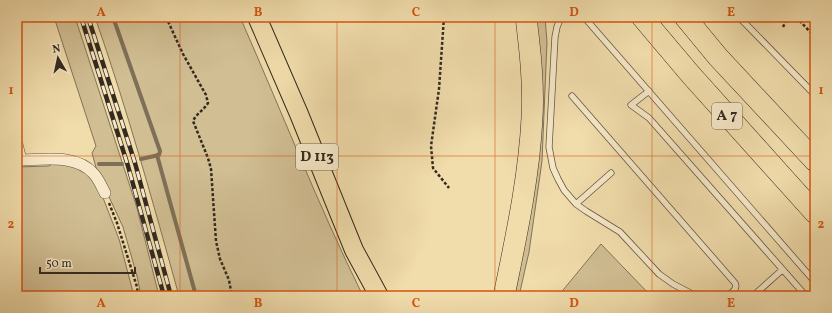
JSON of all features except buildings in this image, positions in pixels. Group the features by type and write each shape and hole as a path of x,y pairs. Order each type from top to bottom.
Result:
{"highway":[{"path":"504,296 524,191 532,125 531,53 526,17"},
{"name":"A 7","path":"642,17 691,75 815,213"},
{"name":"A 7","path":"685,17 718,57 815,161"}],"main road":[{"name":"D 113","path":"257,17 300,114 354,250 379,296"}],"street":[{"path":"17,144 19,160 71,160 89,168 95,175 105,194"}],"lane":[{"path":"561,17 555,37 549,147 553,168 558,179 564,190 576,204 620,232 659,274 673,284 696,296"},
{"path":"584,17 815,282"},
{"path":"739,17 815,94"},
{"path":"649,91 631,105 649,118 806,296"},
{"path":"572,96 735,283 736,289 728,296"},
{"path":"576,204 611,173"},
{"path":"753,296 782,270"}],"path":[{"path":"166,17 183,54 206,95 208,104 204,110 194,117 192,121 208,158 211,169 216,241 220,259 229,280 232,296"},
{"path":"444,17 439,89 431,146 433,168 449,188"},
{"path":"783,27 788,17"},
{"path":"796,17 815,37"},
{"path":"105,194 117,223 138,296"}],"shaded area":[{"path":"54,17 75,17 137,208 159,296 141,296 123,227 97,171 92,153 96,146"},
{"path":"95,17 240,17 315,192 363,296 179,296 129,121"},
{"path":"530,17 545,17 547,42 542,161 529,252 519,296 508,296"},
{"path":"54,163 66,163 88,173 100,190 119,239 134,296 17,296 17,167 49,166"},
{"path":"601,244 651,296 559,295"}],"waterway":[{"path":"113,17 160,151 159,155 141,159"},
{"path":"157,155 196,296"},
{"path":"99,164 122,164"}],"railway":[{"path":"81,17 128,166 164,296"},
{"path":"88,17 135,163 171,296"}]}
